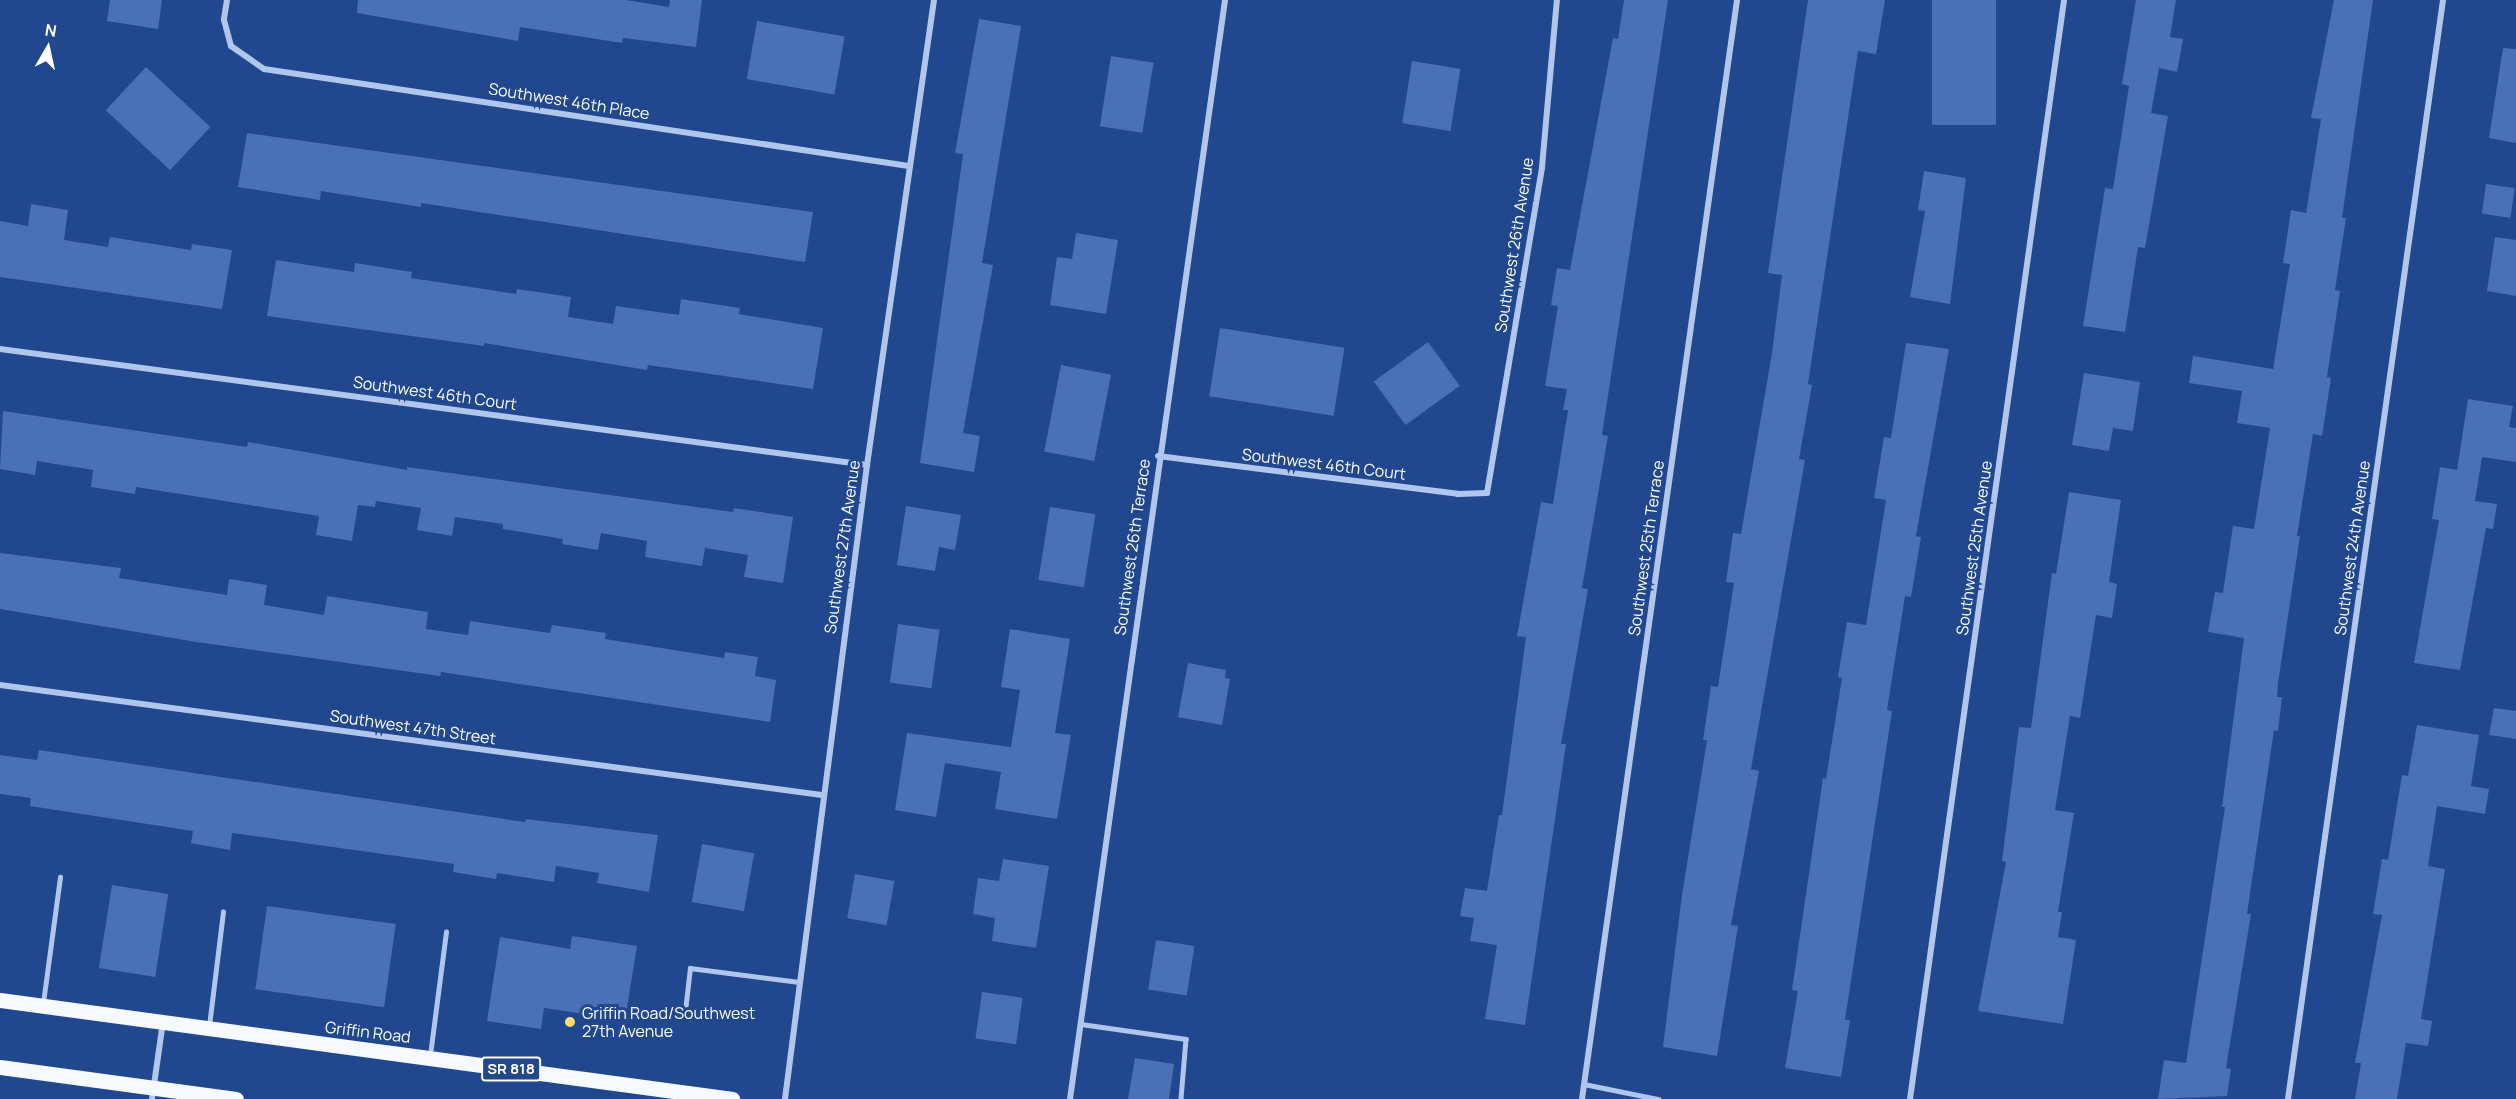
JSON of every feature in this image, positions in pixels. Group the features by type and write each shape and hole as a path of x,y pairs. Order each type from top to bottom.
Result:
{"main road":[{"name":"Griffin Road","path":"0,1000 732,1099"},
{"path":"0,1067 153,1093 236,1099"}],"street":[{"name":"Southwest 46th Place","path":"227,0 224,20 231,46 264,69 909,166"},
{"name":"Southwest 27th Avenue","path":"785,1099 822,795 934,0"},
{"name":"Southwest 26th Terrace","path":"1070,1099 1158,456 1225,0"},
{"name":"Southwest 26th Avenue","path":"1487,493 1542,166 1557,0"},
{"name":"Southwest 25th Terrace","path":"1582,1099 1737,0"},
{"name":"Southwest 25th Avenue","path":"1910,1099 2064,0"},
{"name":"Southwest 24th Avenue","path":"2288,1099 2443,0"},
{"name":"Southwest 46th Court","path":"0,349 867,465"},
{"name":"Southwest 46th Court","path":"1158,456 1458,494 1487,493"},
{"name":"Southwest 47th Street","path":"0,685 822,795"},
{"path":"153,1093 163,1022"}],"lane":[{"path":"42,1006 60,877"},
{"path":"209,1028 222,912"},
{"path":"430,1058 446,932"},
{"path":"685,1011 690,968 799,982"},
{"path":"1081,1024 1186,1039 1181,1099"},
{"path":"1584,1084 1659,1099"}],"building":[{"path":"110,0 162,0 158,29 107,21"},
{"path":"358,0 626,0 669,7 670,0 702,0 696,47 623,38 622,43 520,27 518,41 357,13"},
{"path":"1624,0 1668,0 1602,435 1608,436 1582,588 1588,589 1561,744 1566,744 1525,1025 1485,1019 1497,945 1470,941 1474,918 1460,916 1465,888 1487,891 1499,815 1502,815 1526,637 1517,636 1541,502 1553,504 1568,410 1563,410 1567,389 1545,386 1558,306 1551,305 1557,268 1570,270 1613,38 1618,39"},
{"path":"1808,0 1885,0 1876,54 1858,51 1808,384 1812,385 1799,459 1805,460 1751,769 1759,771 1731,925 1738,926 1717,1056 1663,1047 1682,895 1707,740 1703,740 1711,686 1718,687 1734,583 1726,582 1733,533 1741,534 1772,353 1782,275 1768,273"},
{"path":"1932,0 1996,0 1996,125 1932,125"},
{"path":"2136,0 2176,0 2170,37 2183,39 2177,72 2159,68 2151,113 2168,116 2145,248 2138,247 2125,332 2083,326 2105,188 2113,189 2129,86 2122,84"},
{"path":"2334,0 2373,0 2342,218 2346,218 2335,290 2340,291 2327,377 2331,378 2322,436 2313,434 2297,536 2300,536 2278,683 2277,697 2282,697 2278,731 2274,730 2247,914 2251,914 2226,1068 2231,1069 2227,1096 2158,1099 2164,1060 2186,1063 2225,807 2222,807 2244,638 2208,632 2215,592 2223,593 2233,526 2254,529 2270,428 2237,423 2242,391 2189,383 2193,356 2273,369 2290,264 2283,263 2291,210 2306,213 2321,119 2311,118"},
{"path":"979,19 1021,26 982,263 993,265 963,433 980,436 974,472 920,463 963,154 955,153"},
{"path":"757,21 845,36 834,95 747,79"},
{"path":"2503,48 2516,49 2516,143 2489,138"},
{"path":"1111,56 1153,63 1142,133 1100,126"},
{"path":"1412,61 1460,69 1451,131 1402,123"},
{"path":"146,67 210,127 170,170 106,110"},
{"path":"247,133 813,212 805,262 421,203 421,207 321,191 320,200 238,187"},
{"path":"1924,171 1966,178 1950,304 1910,297 1925,211 1918,210"},
{"path":"2486,184 2515,188 2511,218 2482,214"},
{"path":"31,204 68,210 64,240 108,247 110,237 191,250 192,244 232,250 222,309 0,277 0,221 28,226"},
{"path":"1076,233 1118,240 1106,314 1050,305 1057,257 1072,259"},
{"path":"2495,237 2516,240 2516,296 2487,291"},
{"path":"276,260 354,272 355,263 412,272 411,278 516,294 517,289 571,297 568,317 613,324 616,306 679,315 681,299 740,308 739,314 823,328 813,389 648,365 647,370 484,343 484,346 267,316"},
{"path":"1220,328 1344,348 1334,416 1209,396"},
{"path":"1428,342 1460,386 1406,425 1374,381"},
{"path":"1906,343 1949,349 1916,536 1921,537 1911,597 1905,596 1887,710 1892,711 1845,1020 1850,1020 1841,1077 1785,1068 1798,991 1792,990 1823,778 1826,779 1842,678 1838,677 1847,622 1866,625 1886,500 1874,498 1884,437 1891,438"},
{"path":"1061,365 1111,375 1094,461 1044,451"},
{"path":"2084,373 2140,382 2133,431 2113,428 2109,451 2072,445"},
{"path":"2468,399 2513,406 2509,427 2516,428 2516,462 2482,457 2475,501 2497,504 2493,529 2486,528 2460,670 2414,663 2439,520 2432,519 2440,467 2457,470"},
{"path":"3,411 247,447 248,442 407,470 407,467 733,512 734,508 793,517 783,583 744,577 748,555 705,548 702,566 645,557 647,541 601,533 598,550 562,544 563,539 503,529 503,524 455,517 452,536 417,530 421,508 376,501 375,507 358,505 352,541 316,535 319,516 136,487 135,494 91,487 93,470 37,461 35,475 0,469"},
{"path":"2069,492 2121,500 2109,582 2117,584 2112,618 2096,615 2080,718 2070,716 2055,810 2074,813 2058,912 2062,912 2058,937 2076,940 2063,1024 1978,1011 2006,862 2002,861 2019,727 2031,728 2052,573 2056,574"},
{"path":"906,506 961,515 955,550 939,547 935,571 897,565"},
{"path":"1050,507 1095,514 1084,587 1038,580"},
{"path":"0,553 121,568 119,578 227,595 229,579 267,585 264,605 324,615 327,596 428,612 426,629 468,635 470,621 550,633 552,625 606,633 605,639 724,658 725,652 758,657 755,676 776,680 770,722 441,672 440,676 196,642 0,609"},
{"path":"898,624 940,630 931,688 890,682"},
{"path":"1010,629 1070,639 1055,733 1071,735 1057,819 995,809 1001,772 945,763 936,817 895,810 907,733 1011,747 1020,690 1001,687"},
{"path":"1188,663 1226,670 1225,678 1230,679 1222,725 1178,717"},
{"path":"2494,708 2516,711 2516,739 2489,735"},
{"path":"2417,725 2479,735 2471,786 2489,789 2485,814 2437,806 2428,866 2445,869 2421,1019 2432,1021 2428,1046 2406,1043 2397,1099 2355,1099 2361,1063 2355,1063 2382,915 2373,914 2382,859 2388,860 2402,775 2408,776"},
{"path":"39,750 525,822 526,819 658,835 649,892 597,883 599,873 556,866 554,882 497,873 496,879 453,872 454,864 232,833 230,850 191,843 193,831 30,806 31,798 0,794 0,755 37,760"},
{"path":"702,844 754,853 744,911 692,902"},
{"path":"1003,859 1049,866 1036,948 992,941 995,918 973,914 978,878 999,881"},
{"path":"855,874 894,881 887,925 847,918"},
{"path":"112,885 168,894 155,977 99,968"},
{"path":"267,906 396,924 384,1007 255,989"},
{"path":"572,936 637,946 625,1020 544,1008 541,1029 487,1021 500,937 570,949"},
{"path":"1156,940 1195,946 1187,995 1148,989"},
{"path":"982,992 1023,998 1016,1044 975,1039"},
{"path":"1135,1058 1174,1064 1169,1099 1128,1099"}],"place":[{"name":"Griffin Road/Southwest 27th Avenue","path":"570,1022"}]}
